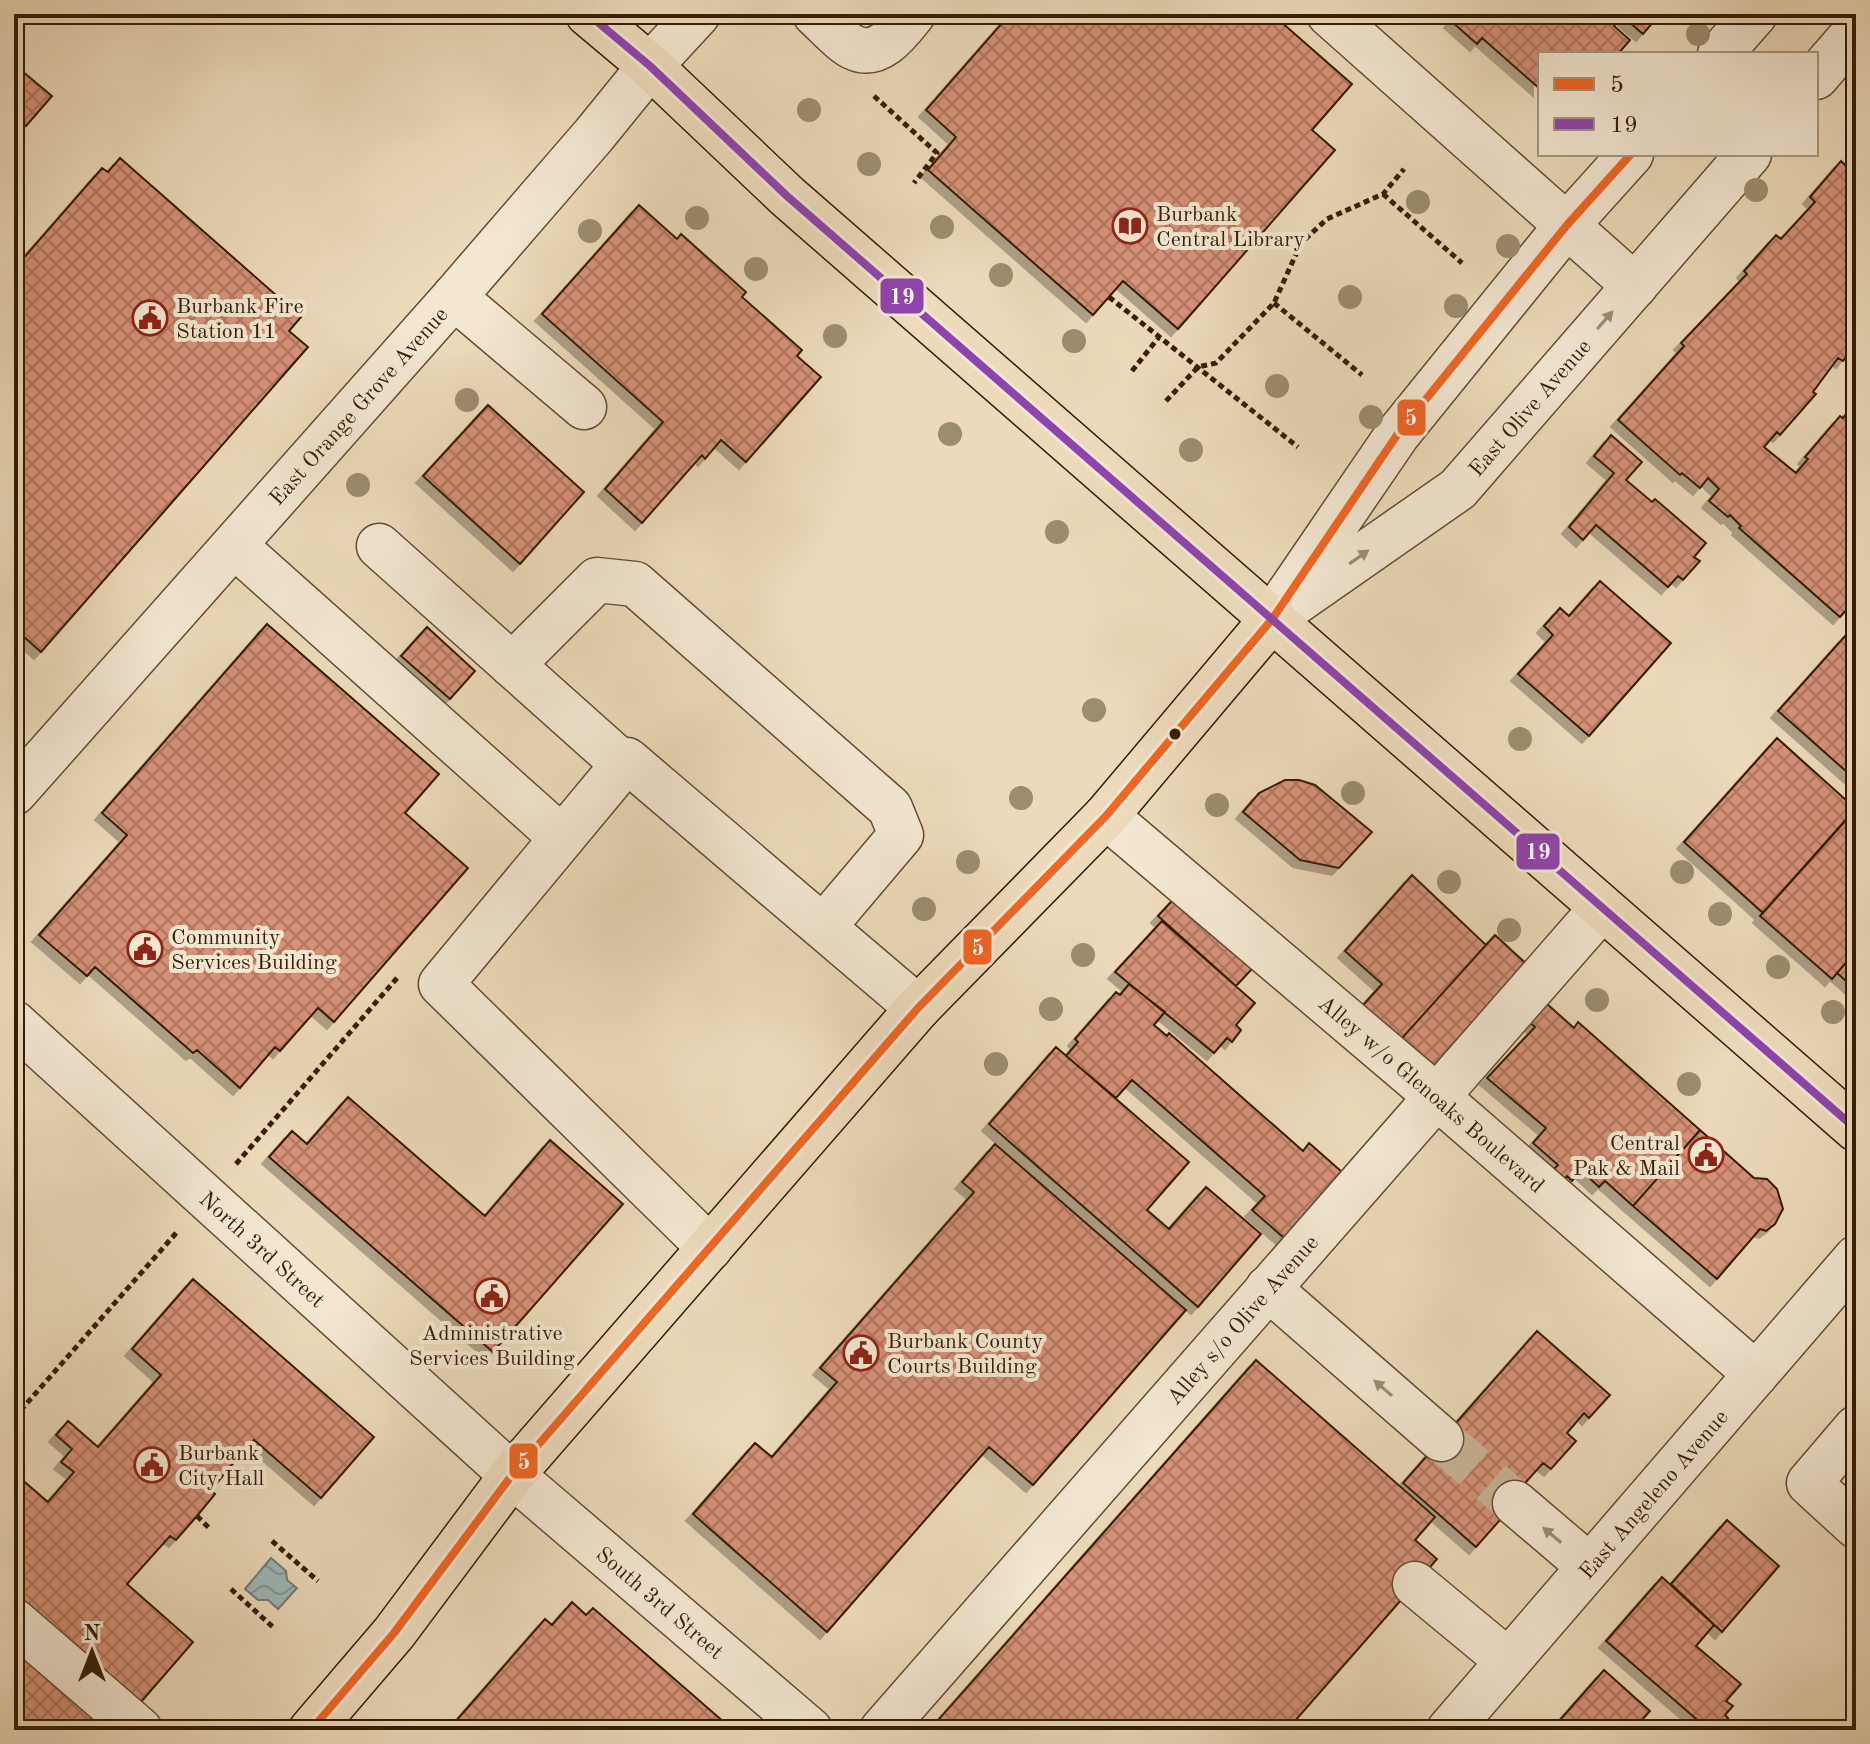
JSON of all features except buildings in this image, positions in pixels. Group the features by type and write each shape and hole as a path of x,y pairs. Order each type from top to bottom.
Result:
{"main road":[{"path":"588,14 650,66 787,196 1856,1129"},
{"name":"East Olive Avenue","path":"311,1730 394,1633 512,1475 918,1008 1106,816 1273,618"}],"street":[{"name":"East Orange Grove Avenue","path":"14,793 454,297 698,14"},
{"path":"815,14 855,49 872,49 890,41 913,14"},
{"path":"1329,14 1635,286"},
{"path":"1722,52 1755,14"},
{"path":"1818,75 1856,31"},
{"name":"East Olive Avenue","path":"1273,618 1397,435 1567,225 1629,156"},
{"name":"East Olive Avenue","path":"1273,618 1458,489 1747,156"},
{"path":"454,297 584,407"},
{"path":"235,546 562,838"},
{"path":"379,546 623,764"},
{"path":"512,665 597,580 635,584 890,808 901,835 824,926"},
{"path":"710,1248 441,984 623,764 627,760 918,1008"},
{"name":"Alley w/o Glenoaks Boulevard","path":"1106,816 1436,1096 1756,1374"},
{"name":"Alley s/o Olive Avenue","path":"882,1730 1602,908"},
{"name":"North 3rd Street","path":"14,1023 512,1475"},
{"name":"East Angeleno Avenue","path":"1449,1730 1856,1258"},
{"path":"1268,1288 1441,1439"},
{"path":"1856,1428 1809,1483 1856,1526"},
{"name":"South 3rd Street","path":"512,1475 810,1730"},
{"path":"1515,1503 1589,1566"},
{"path":"1415,1584 1508,1661"},
{"path":"14,1621 140,1730"}],"path":[{"path":"891,110 937,153 914,183"},
{"path":"1166,401 1198,367 1216,363 1274,303 1301,243 1327,219 1383,194 1404,169"},
{"path":"1383,194 1462,263"},
{"path":"1109,297 1298,447"},
{"path":"1274,303 1362,375"},
{"path":"1132,371 1159,337"},
{"path":"14,1418 400,974"},
{"path":"197,1516 211,1530"},
{"path":"272,1541 318,1581"},
{"path":"231,1589 275,1629"}],"water":[{"path":"271,1558 286,1571 287,1580 297,1588 278,1609 268,1600 258,1600 245,1589"}],"tunnel":[{"path":"1441,1439 1515,1503"}],"transit line":[{"name":"19","path":"588,14 650,66 787,196 1856,1129"},
{"name":"5","path":"311,1730 394,1633 512,1475 918,1008 1106,816 1273,618 1397,435 1567,225 1629,156"}],"place":[{"name":"Burbank Central Library","path":"1130,226"},
{"name":"Burbank Fire Station 11","path":"150,318"},
{"name":"Community Services Building","path":"145,949"},
{"name":"Central Pak & Mail","path":"1706,1155"},
{"name":"Administrative Services Building","path":"492,1296"},
{"name":"Burbank County Courts Building","path":"861,1353"},
{"name":"Burbank City Hall","path":"152,1465"}]}
